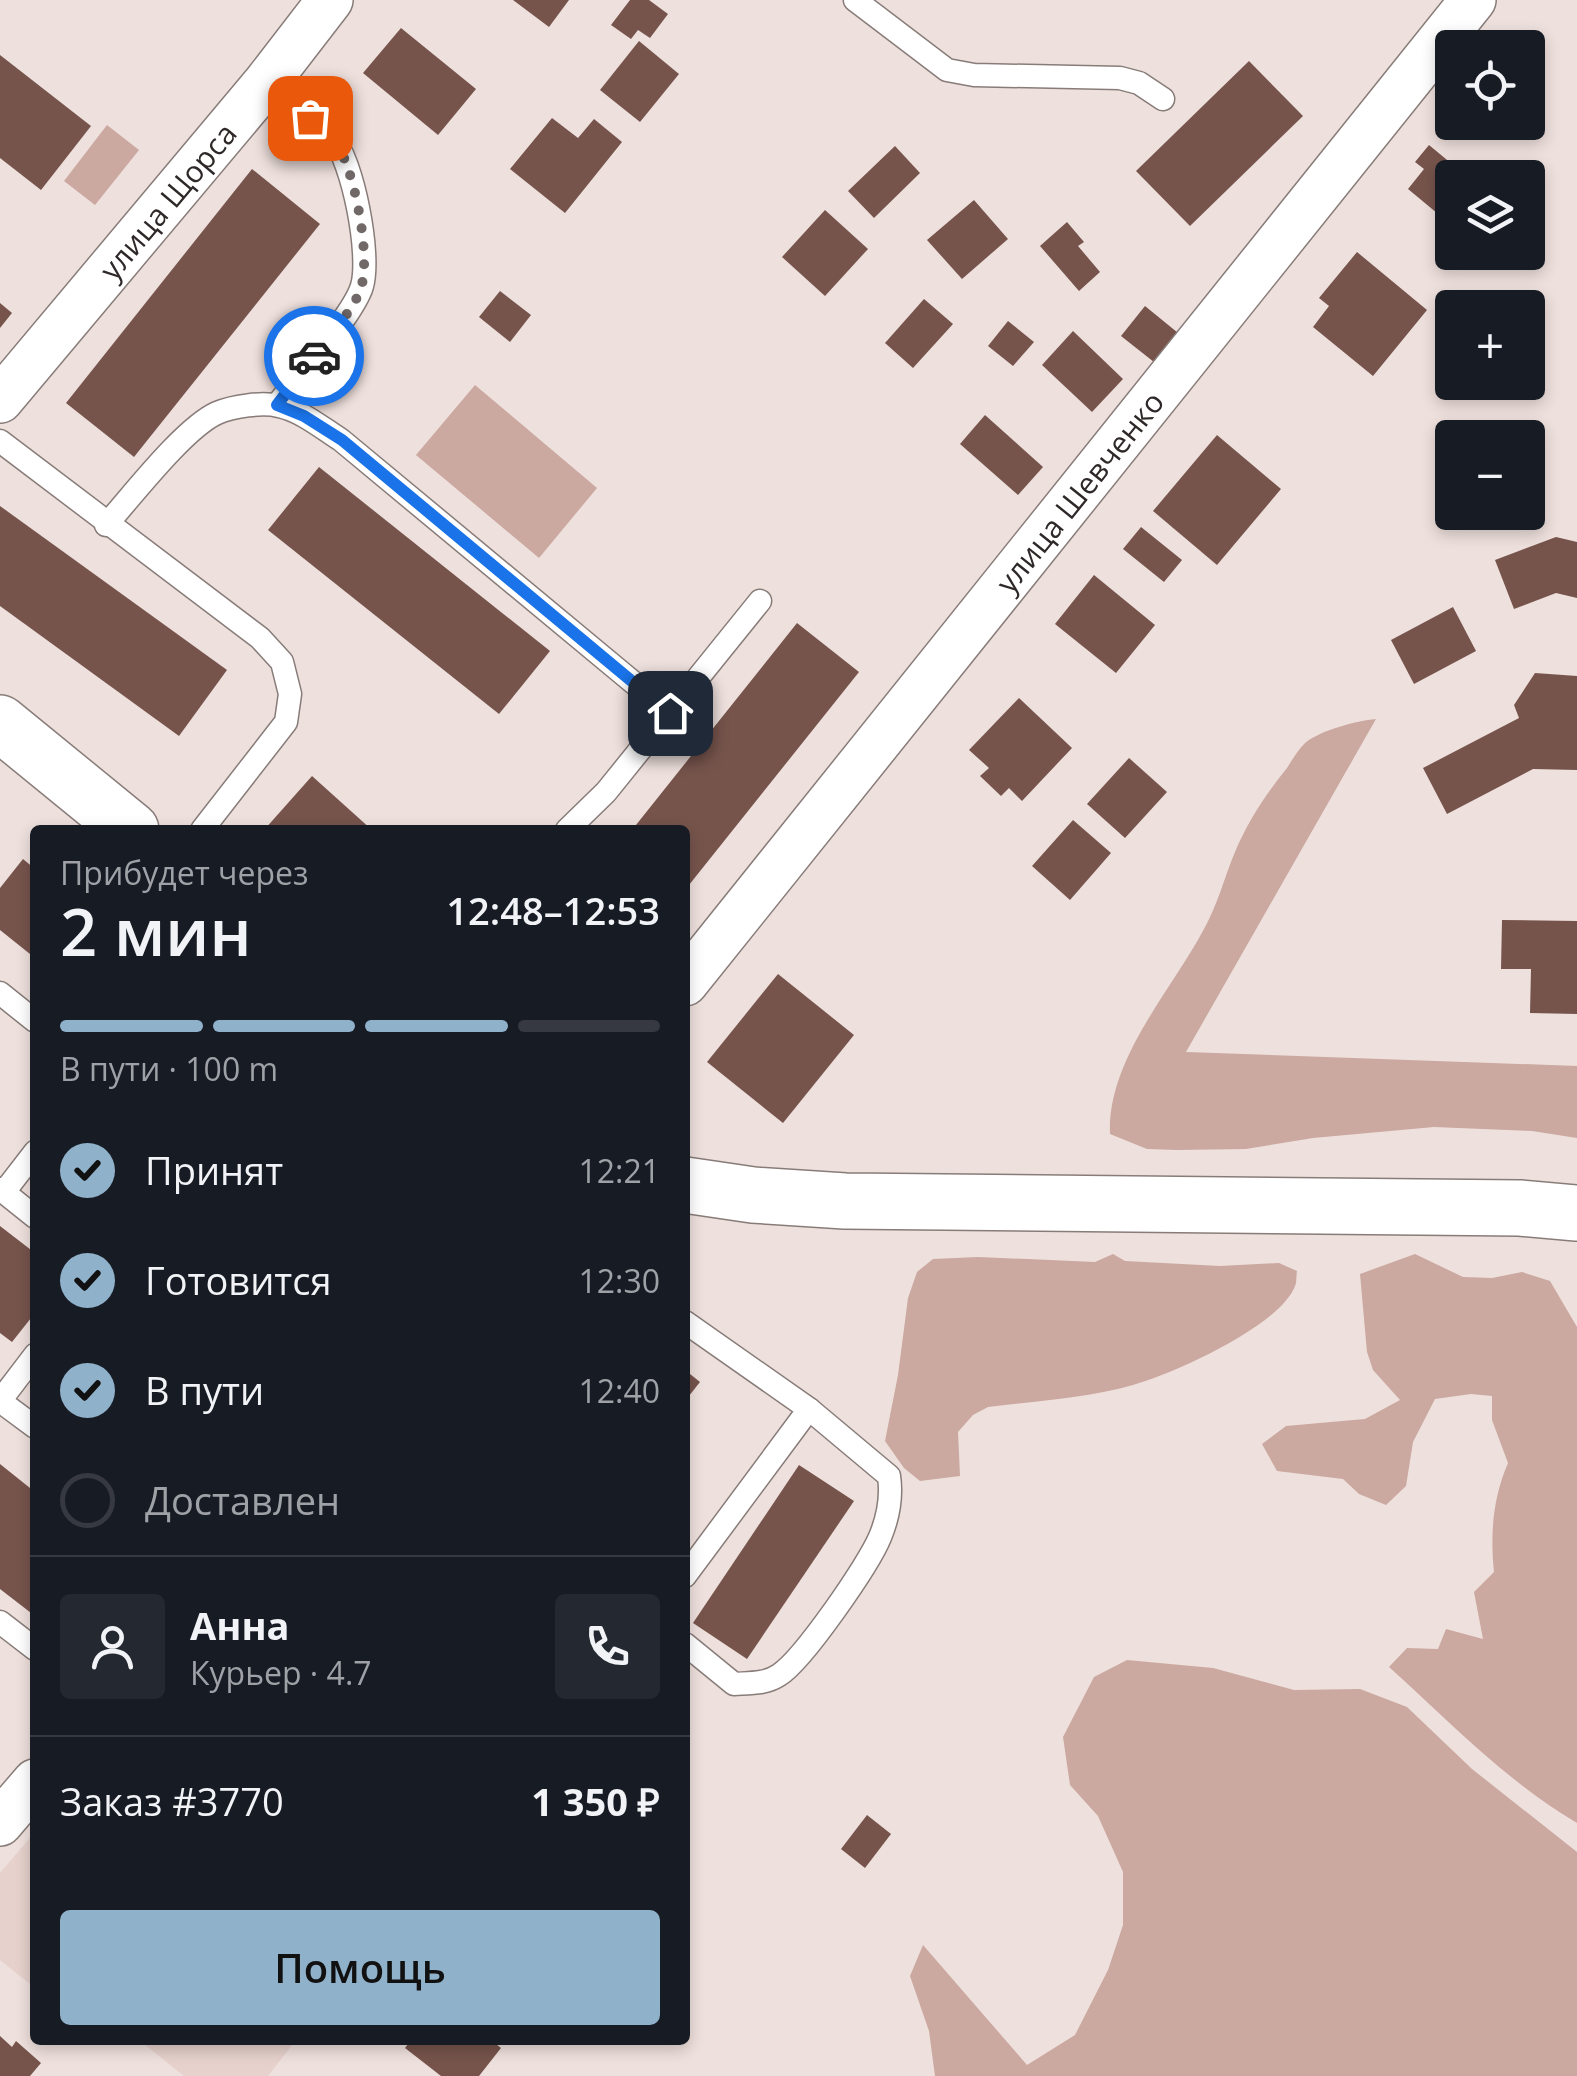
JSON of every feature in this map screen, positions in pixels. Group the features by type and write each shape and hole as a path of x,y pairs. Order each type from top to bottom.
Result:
{"main road":[{"path":"0,723 125,825"},
{"path":"690,1186 753,1195 845,1200 1520,1208 1577,1213"}],"street":[{"name":"улица Щорса","path":"0,400 266,83 330,0"},
{"name":"улица Шевченко","path":"690,977 1473,0"},
{"path":"0,1824 30,1788"}],"lane":[{"path":"855,0 947,70 974,75 1120,78 1140,83 1163,99"},
{"path":"266,83 332,136 345,159 354,188 365,264 362,288 277,405"},
{"path":"106,524 187,436 216,413 244,406 277,405 304,416 342,440 670,713"},
{"path":"0,441 260,638 282,662 290,694 286,722 206,825"},
{"path":"573,825 606,792 760,600"},
{"path":"0,993 30,1017"},
{"path":"30,1158 2,1190 30,1214"},
{"path":"690,1325 810,1409 889,1476 892,1496 880,1538 803,1655 778,1677 734,1684 690,1648"},
{"path":"30,1362 0,1401 30,1423"},
{"path":"690,1569 810,1409"},
{"path":"0,1622 30,1645"}],"shaded area":[{"path":"107,125 139,150 95,205 64,181"},
{"path":"475,385 597,488 539,558 416,455"},
{"path":"1376,719 1186,1052 1577,1066 1577,1138 1532,1131 1434,1127 1313,1138 1246,1149 1177,1150 1147,1149 1110,1134 1112,1106 1130,1053 1204,929 1258,808 1305,743 1339,727"},
{"path":"1113,1254 1125,1261 1220,1266 1279,1263 1297,1271 1296,1283 1269,1317 1173,1371 1116,1389 988,1407 973,1415 958,1432 960,1476 920,1481 904,1468 885,1441 908,1298 917,1272 933,1259 1095,1262"},
{"path":"1415,1254 1463,1277 1492,1278 1522,1272 1550,1281 1577,1327 1577,1823 1502,1770 1389,1667 1407,1648 1438,1649 1446,1629 1483,1639 1474,1592 1494,1572 1494,1516 1508,1463 1492,1420 1492,1396 1471,1394 1435,1399 1413,1442 1406,1486 1386,1505 1359,1494 1343,1479 1277,1471 1262,1444 1286,1426 1365,1419 1400,1400 1373,1370 1367,1352 1360,1274"},
{"path":"1127,1660 1213,1668 1294,1690 1360,1689 1407,1707 1472,1769 1577,1852 1577,2076 935,2076 929,2031 910,1976 923,1945 1027,2065 1075,2035 1108,1970 1123,1925 1123,1872 1098,1816 1070,1785 1063,1737 1094,1677"},
{"path":"30,1838 30,1984 0,1960 0,1873"},
{"path":"145,2045 292,2045 268,2076 184,2076"}],"building":[{"path":"513,0 569,0 549,27"},
{"path":"630,0 649,0 668,14 650,38 638,30 631,39 611,25"},
{"path":"401,28 476,89 438,135 363,73"},
{"path":"639,41 679,74 640,122 600,90"},
{"path":"0,55 91,126 41,190 0,158"},
{"path":"1249,61 1303,116 1190,226 1136,171"},
{"path":"552,118 578,138 594,119 622,142 565,213 510,169"},
{"path":"1429,145 1447,160 1435,160 1435,211 1408,189 1424,169 1415,162"},
{"path":"895,146 920,173 874,218 848,191"},
{"path":"252,169 320,224 134,457 66,403"},
{"path":"974,200 1008,239 962,279 927,240"},
{"path":"825,210 868,249 825,296 782,257"},
{"path":"1067,222 1084,242 1078,246 1100,272 1079,291 1040,246"},
{"path":"1357,252 1427,310 1373,376 1313,327 1329,306 1319,298"},
{"path":"500,291 531,315 510,342 479,317"},
{"path":"924,299 953,324 913,368 885,343"},
{"path":"0,303 12,313 0,328"},
{"path":"1145,306 1183,337 1159,366 1121,336"},
{"path":"1008,321 1034,342 1013,366 988,346"},
{"path":"1073,331 1123,379 1092,412 1042,365"},
{"path":"985,415 1043,467 1018,495 960,444"},
{"path":"1217,435 1281,489 1217,565 1153,511"},
{"path":"319,467 550,651 499,714 268,530"},
{"path":"0,506 227,670 179,736 0,606"},
{"path":"1141,527 1182,560 1164,582 1123,549"},
{"path":"1556,537 1577,542 1577,598 1556,593 1514,609 1495,560"},
{"path":"1094,575 1155,625 1116,673 1055,624"},
{"path":"1453,607 1476,651 1414,684 1391,640"},
{"path":"797,623 859,672 690,884 690,825 636,825"},
{"path":"1535,673 1577,676 1577,770 1533,769 1447,814 1423,768 1519,718 1514,705"},
{"path":"1019,698 1072,748 1022,801 1009,788 1001,796 980,776 989,768 969,750"},
{"path":"1129,758 1167,792 1125,838 1087,804"},
{"path":"312,776 366,825 268,825"},
{"path":"1073,820 1111,853 1070,900 1032,866"},
{"path":"23,859 30,865 30,954 0,930 0,888"},
{"path":"1502,920 1577,921 1577,1014 1530,1013 1531,969 1501,969"},
{"path":"778,974 854,1035 783,1123 707,1062"},
{"path":"0,1226 30,1249 30,1319 12,1342 0,1333"},
{"path":"690,1374 700,1382 690,1395"},
{"path":"0,1464 30,1488 30,1612 0,1589"},
{"path":"799,1465 854,1501 747,1659 693,1623"},
{"path":"867,1815 891,1834 865,1868 841,1849"},
{"path":"0,2036 12,2047 16,2041 41,2063 30,2076 0,2076"},
{"path":"405,2048 501,2048 479,2076 441,2076"}],"way so far":[{"path":"310,118 332,136 345,159 354,188 365,264 362,288 314,356"}],"route":[{"path":"314,356 277,405 304,416 342,440 670,713"}]}
